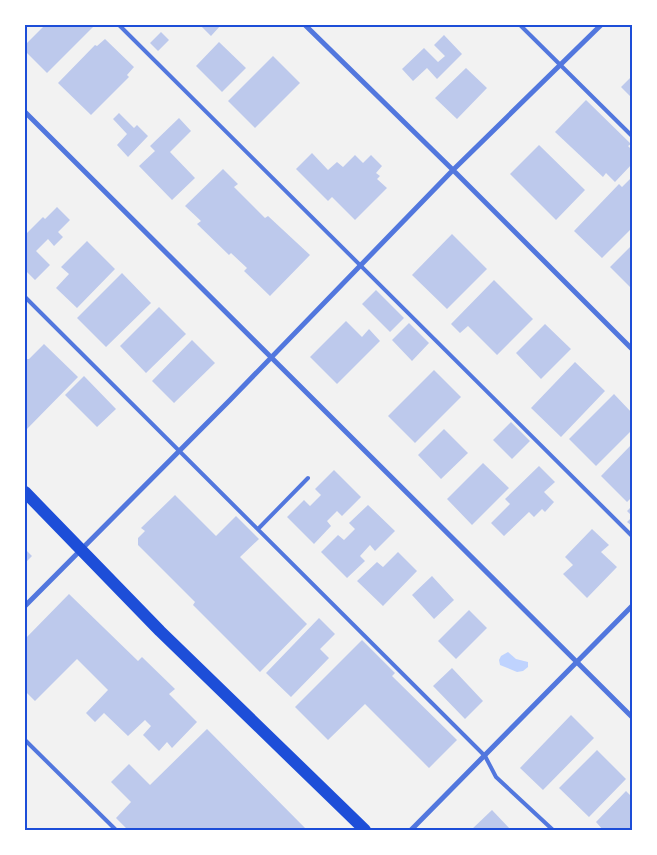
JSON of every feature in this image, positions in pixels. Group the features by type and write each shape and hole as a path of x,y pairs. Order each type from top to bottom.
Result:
{"main road":[{"path":"25,492 160,631 365,830"}],"street":[{"path":"305,25 632,349"},
{"path":"25,606 453,170 601,25"},
{"path":"25,112 632,717"},
{"path":"411,830 632,606"}],"lane":[{"path":"119,25 632,536"},
{"path":"520,25 632,136"},
{"path":"25,297 485,756 496,777 553,830"},
{"path":"258,529 308,478"},
{"path":"25,740 116,830"}],"water":[{"path":"508,652 516,659 528,662 528,667 523,671 517,672 500,665 499,660 501,656"}],"building":[{"path":"45,25 95,25 47,73 25,51 25,45"},
{"path":"200,25 221,25 211,36"},
{"path":"161,32 169,40 158,51 150,43"},
{"path":"444,35 462,54 437,79 427,68 413,81 402,69 424,48 438,62 445,56 434,45"},
{"path":"105,39 134,67 127,75 129,77 91,115 58,83 95,45 97,46"},
{"path":"219,42 246,68 222,92 196,66"},
{"path":"273,56 300,83 255,128 228,101"},
{"path":"466,68 487,88 457,119 435,98"},
{"path":"632,76 632,98 621,87"},
{"path":"586,100 631,144 628,146 632,150 632,164 615,182 606,173 603,177 555,132"},
{"path":"119,113 134,128 137,125 148,136 128,157 117,145 127,134 113,119"},
{"path":"179,118 191,131 170,152 195,178 172,200 139,166 155,151 150,146"},
{"path":"539,145 585,190 556,220 510,174"},
{"path":"312,153 328,170 337,162 343,167 355,155 363,163 371,155 382,166 376,173 380,176 377,179 387,188 355,220 332,197 328,201 296,169"},
{"path":"223,169 238,184 234,187 265,218 268,216 310,255 270,296 244,271 247,268 231,253 229,255 197,224 201,221 185,206"},
{"path":"632,177 632,228 602,258 574,231 619,184 622,187"},
{"path":"57,207 70,220 58,232 63,237 54,246 48,239 36,251 50,265 35,280 25,270 25,235 43,217 45,219"},
{"path":"452,234 487,269 447,309 412,275"},
{"path":"87,241 115,269 77,308 56,288 69,274 61,267"},
{"path":"632,245 632,289 610,267"},
{"path":"122,273 151,303 106,347 77,318"},
{"path":"494,280 533,319 497,355 468,326 460,333 451,324"},
{"path":"376,290 404,318 390,332 362,304"},
{"path":"159,307 186,334 146,373 120,346"},
{"path":"346,321 362,337 369,329 380,341 337,384 310,357"},
{"path":"409,323 429,343 412,361 392,340"},
{"path":"545,324 571,349 541,379 516,353"},
{"path":"192,340 215,363 174,403 152,381"},
{"path":"44,344 78,377 25,431 25,359 29,359"},
{"path":"575,362 605,391 561,437 531,408"},
{"path":"434,370 461,397 415,443 388,416"},
{"path":"84,376 116,409 97,427 65,395"},
{"path":"614,394 632,413 632,430 596,466 569,439"},
{"path":"511,422 530,441 512,459 493,440"},
{"path":"444,429 468,453 441,479 418,455"},
{"path":"632,444 632,497 627,502 601,476"},
{"path":"483,463 509,488 472,525 447,499"},
{"path":"539,466 555,482 544,492 554,502 545,512 542,509 534,517 529,512 504,536 491,523 510,504 505,499"},
{"path":"334,470 361,497 342,516 337,511 327,521 331,526 314,544 287,517 304,500 310,506 321,495 315,489"},
{"path":"175,495 216,536 236,516 259,539 240,557 307,624 260,672 193,605 195,602 138,545 138,538 145,531 141,528"},
{"path":"368,505 395,531 375,551 370,545 360,556 365,561 347,578 321,552 338,535 344,540 355,529 349,523"},
{"path":"632,506 632,516 627,511"},
{"path":"632,517 632,526 627,522"},
{"path":"592,529 609,545 601,552 617,567 587,598 563,574 573,565 565,557"},
{"path":"25,549 32,556 25,563"},
{"path":"398,552 417,571 383,606 357,581 377,562 383,567"},
{"path":"432,576 454,600 434,619 412,595"},
{"path":"69,594 138,661 142,657 175,689 169,694 197,722 172,748 167,742 159,751 143,735 151,726 145,720 128,736 104,713 95,722 86,713 108,690 77,659 35,701 25,691 25,639"},
{"path":"469,610 487,628 456,659 438,641"},
{"path":"319,618 335,634 320,649 329,658 291,697 266,673"},
{"path":"362,640 395,673 392,676 457,740 429,768 365,704 328,740 295,707"},
{"path":"452,668 483,701 465,719 433,686"},
{"path":"571,715 594,738 543,790 520,768"},
{"path":"207,729 307,830 128,830 116,818 131,802 111,782 129,764 150,785"},
{"path":"597,750 626,779 589,817 559,788"},
{"path":"626,791 632,797 632,830 603,830 596,822"},
{"path":"492,810 511,830 471,830"}]}
